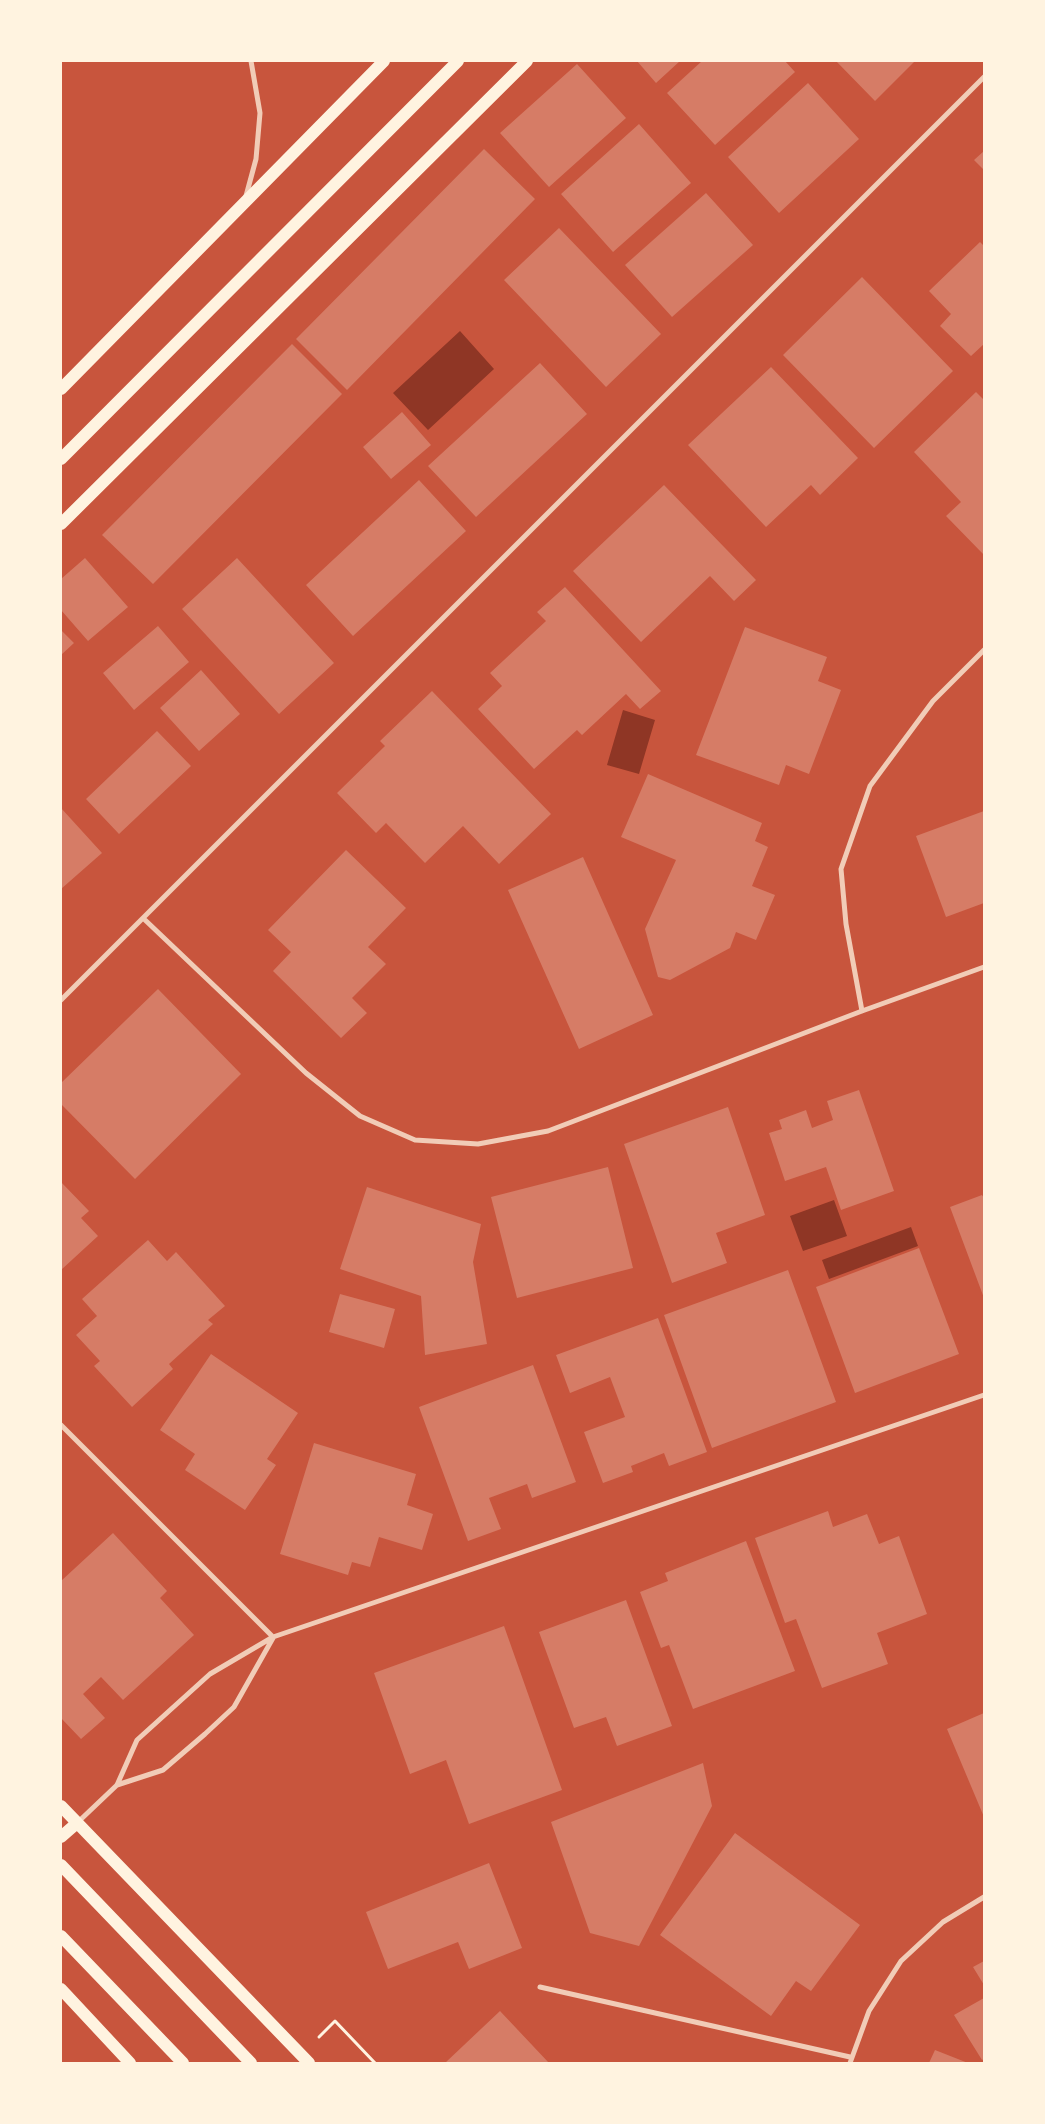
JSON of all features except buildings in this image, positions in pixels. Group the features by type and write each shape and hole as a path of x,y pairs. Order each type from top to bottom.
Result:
{"main road":[{"path":"61,389 384,61"},
{"path":"61,460 458,61"},
{"path":"61,524 528,61"},
{"path":"61,1806 309,2063"},
{"path":"61,1837 77,1823"},
{"path":"61,1865 251,2063"},
{"path":"61,1936 183,2063"},
{"path":"61,1989 130,2063"}],"street":[{"path":"244,203 256,159 260,113 251,61"},
{"path":"61,1000 984,77"},
{"path":"862,1011 846,924 841,869 870,786 933,701 984,650"},
{"path":"144,919 306,1073 360,1116 415,1140 478,1144 548,1131 862,1011 984,967"},
{"path":"117,1786 137,1740 210,1674 273,1638 984,1395"},
{"path":"61,1425 273,1638"},
{"path":"77,1823 117,1786 163,1770 206,1734 234,1707 273,1638"},
{"path":"540,1986 850,2060 869,2011 901,1961 943,1922 984,1897"}],"path":[{"path":"335,2021 375,2063"}],"shaded area":[{"path":"460,331 494,369 428,430 393,393"},
{"path":"623,710 655,720 639,774 607,765"},
{"path":"834,1200 847,1236 803,1251 790,1216"},
{"path":"911,1227 918,1246 829,1279 822,1260"}]}
